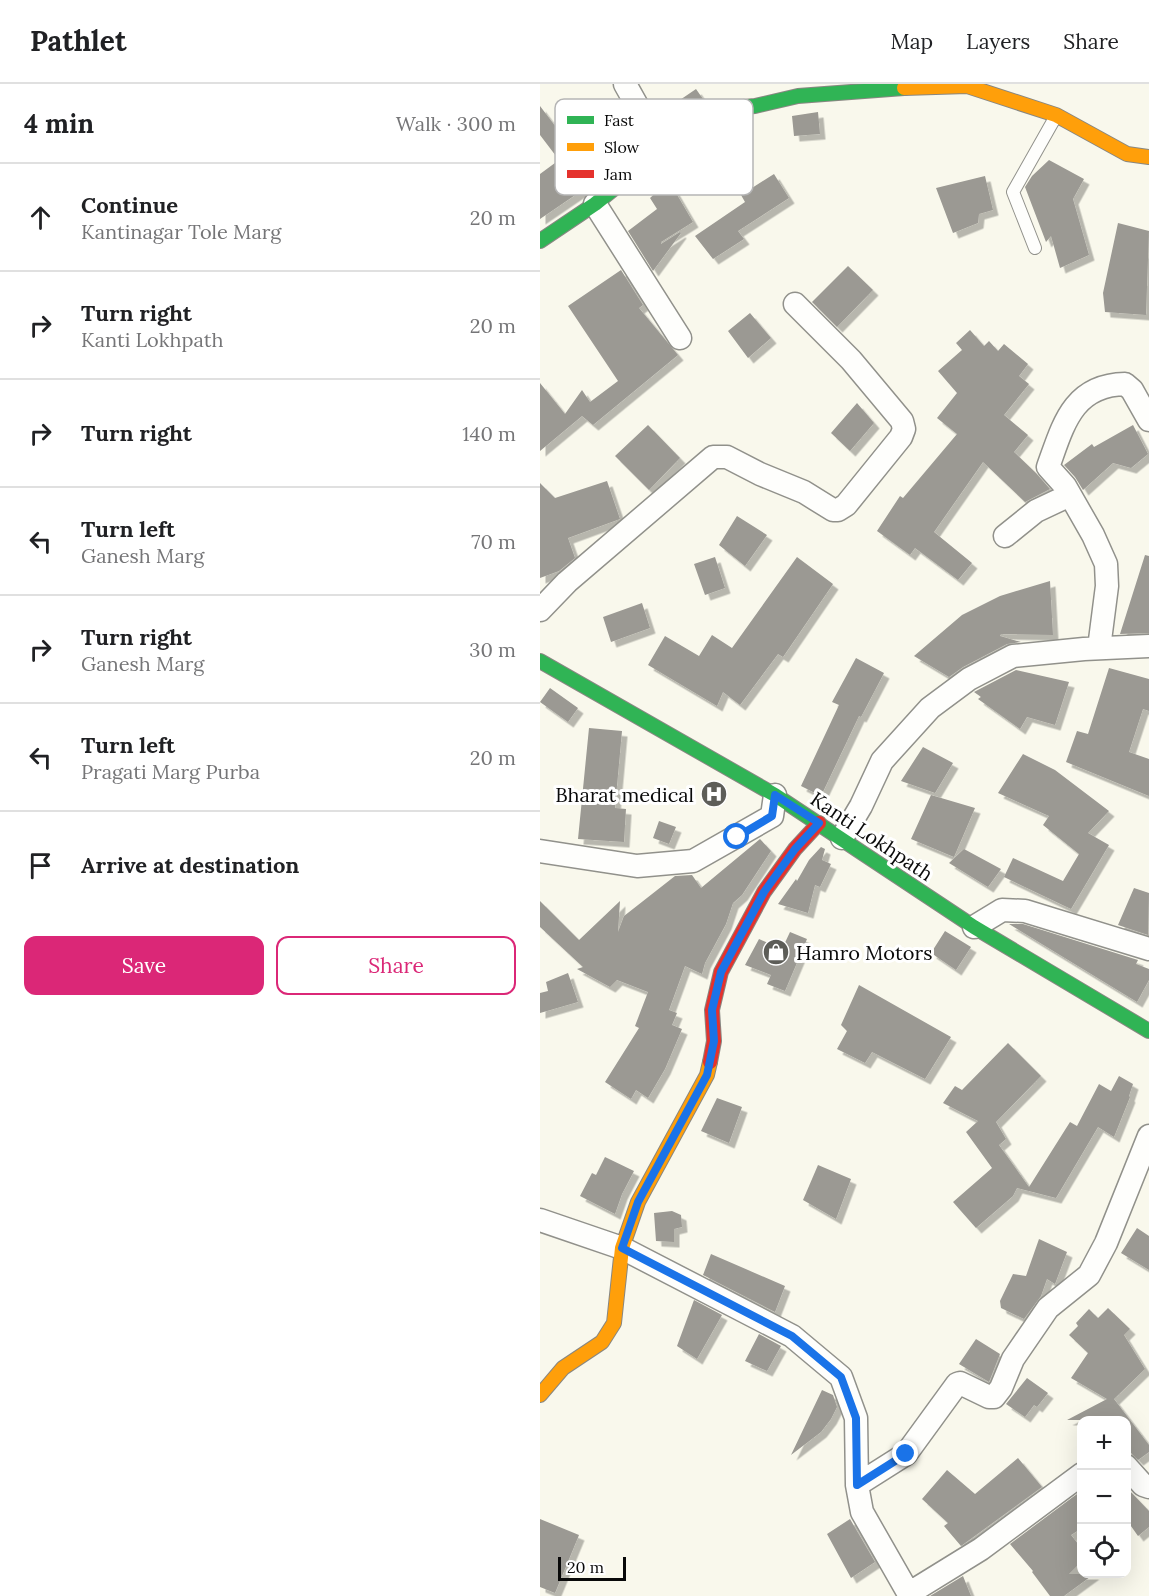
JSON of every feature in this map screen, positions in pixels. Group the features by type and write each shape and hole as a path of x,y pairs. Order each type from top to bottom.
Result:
{"main road":[{"path":"753,106 798,96 910,87 967,86 1056,115 1126,154 1149,157"},
{"path":"540,241 606,195"},
{"name":"Kanti Lokhpath","path":"541,665 775,795 974,927 1149,1031"},
{"path":"540,1395 563,1368 602,1342 614,1323 622,1248 638,1202 707,1075 714,1041 712,1010 721,972 764,892 795,849 819,823"}],"street":[{"path":"625,84 633,99"},
{"path":"595,204 680,338"},
{"path":"540,610 567,582 714,457 727,457 760,474 804,492 833,510 846,505 872,474 902,437 904,429 902,421 851,360 795,304"},
{"path":"1100,648 1107,586 1106,564 1093,535 1070,495 1048,467 1071,410 1078,401 1105,387 1125,384 1132,390 1149,420"},
{"path":"1005,536 1036,511 1070,495"},
{"path":"842,838 861,806 882,761 930,708 969,679 1013,656 1149,646"},
{"path":"540,852 637,866 693,861 772,816 775,795"},
{"path":"974,927 1002,910 1025,911 1148,945"},
{"path":"857,1485 906,1454 957,1384 960,1383 989,1397 994,1397 1001,1389 1013,1359 1048,1308 1089,1275 1106,1243 1149,1136"},
{"path":"540,1220 622,1248 792,1336 841,1377 856,1418 857,1485 862,1512 909,1595 981,1549 1077,1478"},
{"path":"1130,1470 1143,1485 1149,1487"}],"lane":[{"path":"1035,248 1013,192 1056,115"}],"building":[{"path":"696,89 703,99 681,99"},
{"path":"540,106 555,126 555,155 540,135"},
{"path":"818,112 820,134 794,136 792,116"},
{"path":"1049,160 1084,179 1073,199 1089,255 1060,268 1051,236 1046,242 1025,187 1032,176"},
{"path":"555,163 555,195 575,195 540,219 540,174"},
{"path":"774,174 789,198 738,231 744,239 713,259 695,236 745,202 741,195 753,195 753,187"},
{"path":"985,176 993,210 979,214 978,223 953,233 936,188"},
{"path":"653,195 677,195 693,222 661,242 661,244 681,233 653,271 628,231 657,209 650,198"},
{"path":"1118,223 1149,231 1146,315 1105,312 1103,293"},
{"path":"848,266 873,290 837,327 812,302"},
{"path":"621,270 643,305 639,308 678,355 593,425 582,416 540,451 540,383 565,414 582,390 590,402 618,381 568,306"},
{"path":"750,313 771,338 748,358 728,331"},
{"path":"970,330 984,346 989,341 998,351 1004,344 1028,364 1019,376 1029,384 1004,415 1028,435 1014,452 1050,489 1025,502 983,462 934,532 972,563 958,580 915,548 910,555 877,531 900,496 903,498 957,434 937,418 957,393 938,371 962,350 956,343"},
{"path":"857,403 874,423 850,451 831,433"},
{"path":"648,425 680,458 649,490 615,456"},
{"path":"1133,425 1148,454 1131,468 1113,463 1083,490 1064,465 1092,444 1094,447"},
{"path":"607,481 620,519 568,538 575,558 559,571 540,578 540,483 555,498"},
{"path":"737,516 767,535 745,566 719,545"},
{"path":"1145,555 1149,556 1149,633 1120,634"},
{"path":"715,557 725,588 705,595 694,564"},
{"path":"797,557 833,584 783,657 778,654 740,705 723,692 717,706 648,665 665,636 699,656 712,635 732,648"},
{"path":"1050,581 1053,635 1001,634 1000,636 1021,642 1007,644 949,677 914,656 962,615 1000,596"},
{"path":"642,603 650,628 611,642 603,617"},
{"path":"856,658 884,673 861,717 859,716 821,796 801,786 839,705 832,702"},
{"path":"1109,668 1149,679 1149,711 1143,709 1129,752 1149,759 1149,796 1066,762 1077,731 1088,734"},
{"path":"1016,670 1069,682 1055,725 1027,717 1020,729 978,699 981,697 974,692"},
{"path":"550,688 578,708 568,722 540,702"},
{"path":"589,728 622,731 615,808 626,809 624,842 578,839"},
{"path":"923,747 953,763 935,793 901,781"},
{"path":"1023,754 1055,770 1109,811 1088,833 1109,845 1071,909 1004,877 1013,858 1063,881 1079,854 1043,825 1049,816 998,793"},
{"path":"931,795 975,808 954,857 911,839"},
{"path":"659,821 676,827 669,844 653,838"},
{"path":"760,839 771,851 742,895 733,903 726,924 705,963 702,974 685,966 669,1010 677,1013 672,1025 682,1029 665,1069 648,1098 636,1090 631,1099 605,1082 639,1028 635,1026 648,992 617,980 610,987 577,969 583,967 540,927 540,901 579,940 620,901 618,932 624,916 675,876 692,875 701,888"},
{"path":"821,847 825,849 822,860 831,864 820,887 815,885 808,913 778,904 796,879 797,881 809,860"},
{"path":"964,849 1001,869 988,887 949,863"},
{"path":"1134,888 1149,893 1148,935 1118,925"},
{"path":"1009,924 1023,924 1138,960 1136,964 1149,969 1149,980 1137,1002"},
{"path":"945,931 971,947 956,970 931,953"},
{"path":"790,932 807,939 785,991 767,984 771,975 745,965 759,939 782,949"},
{"path":"568,973 578,1002 540,1013 540,993 548,991 546,982"},
{"path":"859,985 951,1037 925,1079 872,1052 865,1063 837,1049 847,1031 841,1025"},
{"path":"1008,1043 1041,1076 996,1122 1006,1139 999,1145 1029,1187 1070,1122 1077,1126 1099,1084 1111,1091 1119,1076 1133,1084 1114,1137 1098,1127 1056,1198 1017,1188 1013,1196 976,1228 953,1202 992,1168 966,1132 978,1121 943,1103 955,1086 962,1090"},
{"path":"717,1098 742,1107 729,1143 701,1131"},
{"path":"605,1157 634,1171 615,1214 580,1196 592,1173 596,1175"},
{"path":"818,1165 851,1179 836,1219 803,1200"},
{"path":"672,1211 681,1215 682,1227 674,1229 674,1242 656,1241 654,1213"},
{"path":"1137,1228 1149,1236 1149,1270 1121,1253"},
{"path":"1039,1239 1067,1252 1055,1284 1047,1279 1041,1296 1024,1319 1001,1308 1000,1301 1013,1274 1026,1276"},
{"path":"711,1254 785,1286 775,1312 703,1275"},
{"path":"694,1300 722,1315 697,1359 677,1346"},
{"path":"1108,1308 1130,1329 1124,1335 1145,1369 1114,1399 1127,1416 1077,1416 1077,1420 1067,1420 1107,1399 1071,1378 1088,1353 1069,1335 1089,1309 1098,1318"},
{"path":"759,1334 781,1346 767,1371 745,1361"},
{"path":"976,1339 1000,1354 989,1382 959,1364"},
{"path":"1027,1378 1048,1393 1037,1407 1034,1405 1025,1417 1006,1404"},
{"path":"822,1390 833,1395 837,1407 821,1432 791,1455"},
{"path":"1131,1421 1149,1445 1149,1452 1138,1460 1131,1453"},
{"path":"1018,1458 1042,1487 961,1546 944,1526 948,1523 922,1499 947,1470 975,1494"},
{"path":"1131,1492 1149,1511 1149,1527 1138,1536 1131,1526"},
{"path":"1077,1494 1077,1531 1071,1535 1077,1543 1077,1566 1069,1574 1077,1574 1077,1578 1089,1578 1064,1596 1050,1596 1010,1544"},
{"path":"540,1519 579,1535 555,1593 540,1587"},
{"path":"850,1519 875,1562 851,1578 827,1534"},
{"path":"963,1576 971,1596 930,1596"}],"traffic: fast":[{"path":"753,106 798,96 904,88"},
{"path":"540,241 606,195"},
{"path":"540,661 775,795 974,927 1149,1031"}],"traffic: slow":[{"path":"904,88 967,86 1056,115 1127,154 1149,157"},
{"path":"540,1395 563,1368 602,1342 614,1323 622,1248 638,1202 707,1075 710,1062"}],"traffic: jam":[{"path":"710,1062 714,1041 712,1010 721,972 764,892 795,849 819,823"}],"place":[{"name":"Bharat medical","path":"714,794"},
{"name":"Hamro Motors","path":"776,952"}],"route":[{"path":"737,837 772,816 775,795 819,823 795,849 764,892 721,972 712,1010 714,1041 707,1075 638,1202 622,1248 792,1336 841,1377 856,1418 857,1485 906,1454"}]}
